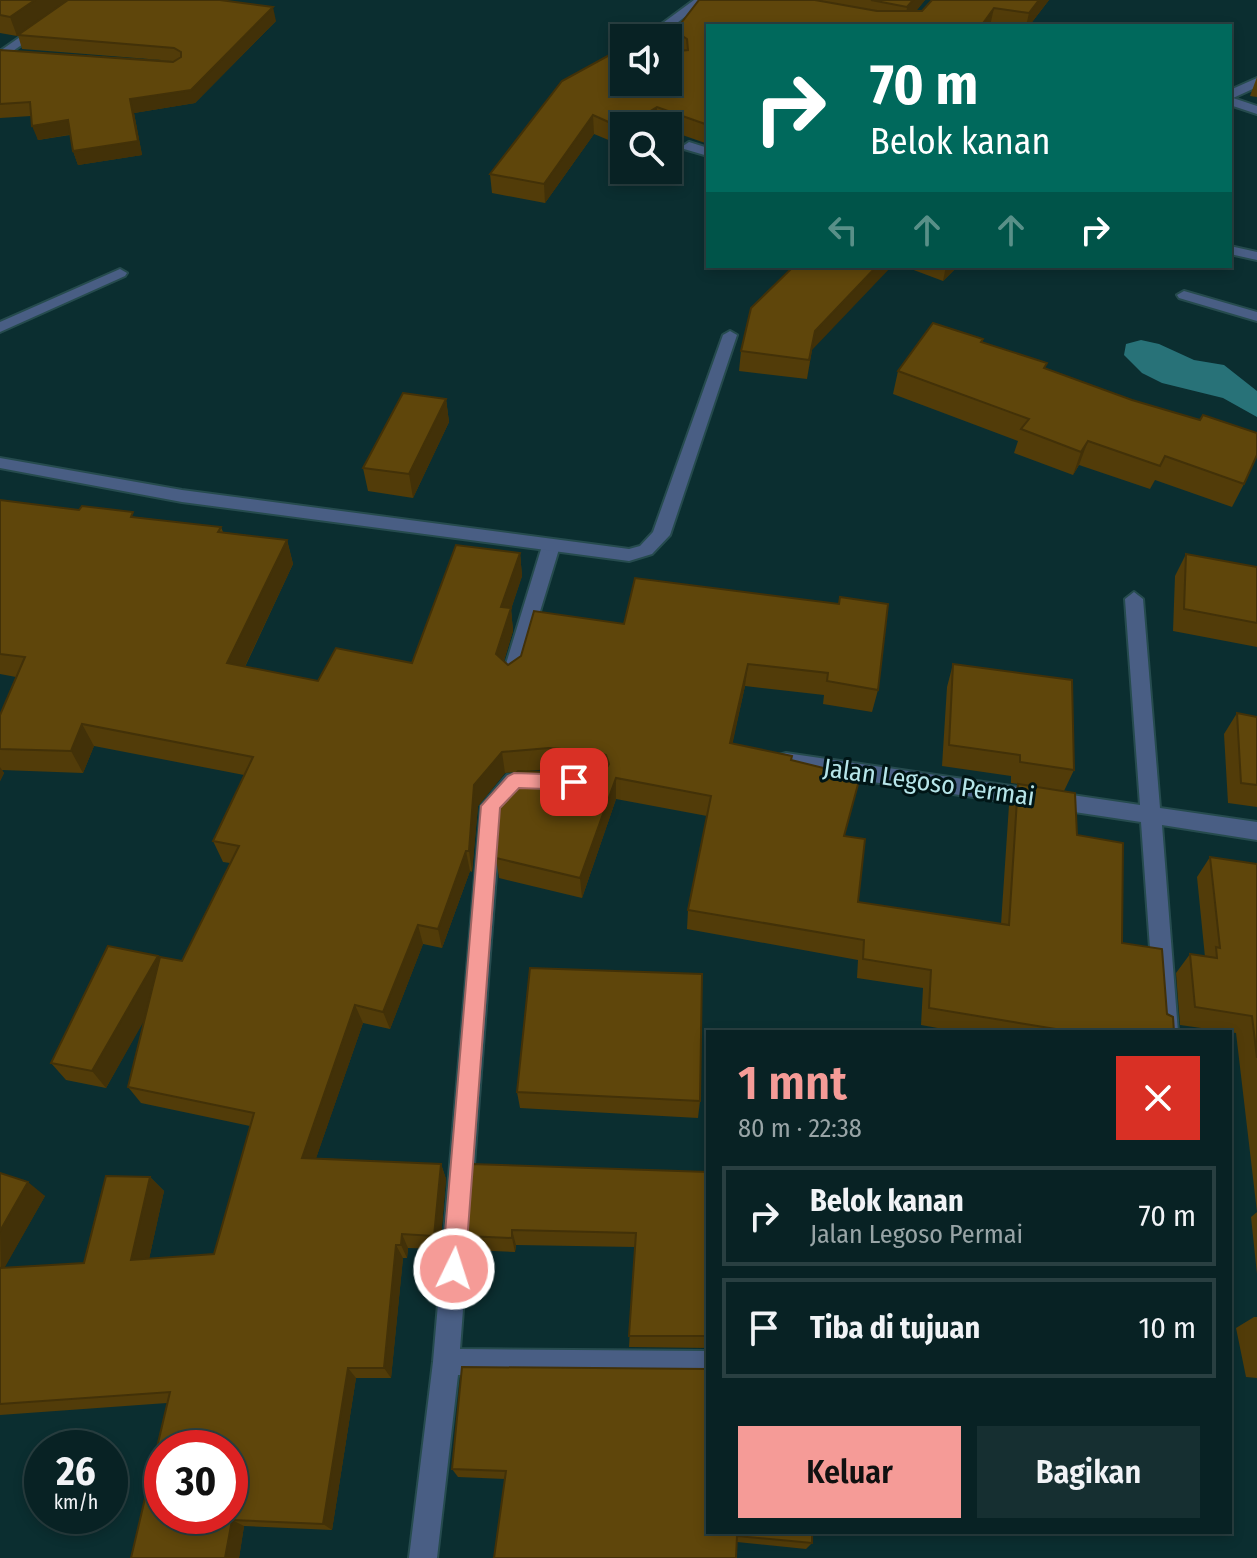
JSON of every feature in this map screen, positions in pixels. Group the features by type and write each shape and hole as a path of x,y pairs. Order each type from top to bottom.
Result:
{"street":[{"path":"1,55 80,0"},
{"path":"668,24 701,0"},
{"path":"1,55 19,55"},
{"path":"1232,97 1257,82"},
{"path":"1232,99 1257,110"},
{"path":"689,146 706,151"},
{"path":"1232,250 1257,256"},
{"path":"0,328 120,273"},
{"path":"1184,295 1257,317"},
{"path":"0,463 182,496 629,555 646,550 661,535 730,335"},
{"path":"511,677 551,546"},
{"path":"1134,599 1167,1030"},
{"name":"Jalan Legoso Permai","path":"768,759 1257,831"},
{"path":"423,1558 446,1362 491,806 514,781 538,780"},
{"path":"446,1362 706,1364"}],"water":[{"path":"1141,340 1159,344 1194,360 1224,365 1257,391 1257,417 1223,398 1162,383 1142,373 1124,355 1126,344"}],"building":[{"path":"0,0 35,0 10,17 0,15"},
{"path":"68,0 220,0 273,7 191,90 130,99 138,141 73,151 68,120 32,126 30,102 0,104 0,50 173,62 181,57 181,52 174,48 18,35"},
{"path":"699,0 815,0 877,11 922,11 932,0 1039,0 1029,13 994,8 982,24 706,24 706,124 682,116 682,112 657,107 649,112 610,112 610,123 593,115 544,184 490,174 562,81 610,55 610,96 682,96 682,51 688,50 687,39 682,36 680,24"},
{"path":"871,0 913,0 907,7"},
{"path":"792,268 875,268 815,331 809,360 741,351 751,308"},
{"path":"933,323 1047,363 1044,368 1132,400 1200,420 1203,415 1257,433 1257,455 1244,484 1165,456 1160,466 1088,441 1081,452 1021,429 1029,419 898,371"},
{"path":"403,393 446,399 409,474 363,468"},
{"path":"0,500 79,510 82,506 133,512 131,517 221,527 218,532 287,540 227,663 318,681 336,648 412,663 456,545 520,553 501,607 511,608 496,654 508,665 521,656 534,611 624,624 635,578 839,604 840,597 888,604 878,690 827,681 828,673 748,664 730,743 792,756 791,760 860,777 844,836 865,839 858,902 1009,925 1018,784 1075,793 1077,835 1123,843 1122,943 1162,949 1167,1014 1173,1017 1174,1030 1062,1030 929,1008 931,970 863,959 864,940 688,910 711,796 616,778 580,878 496,858 501,789 518,771 596,774 604,772 609,764 606,755 597,752 549,748 502,752 474,785 469,851 466,851 438,929 418,925 383,1012 355,1005 302,1158 441,1164 434,1236 402,1234 401,1245 396,1245 384,1368 348,1368 323,1524 248,1521 248,1430 161,1430 170,1392 0,1404 0,1268 84,1263 106,1176 150,1177 131,1260 214,1254 254,1113 128,1087 160,957 182,961 239,846 213,841 253,757 82,724 71,751 0,749 0,715 25,657 0,654"},
{"path":"1186,554 1257,567 1257,623 1184,609"},
{"path":"953,664 1072,680 1074,770 1020,762 1020,755 949,745"},
{"path":"1237,713 1257,717 1257,785 1241,783"},
{"path":"1210,857 1257,864 1257,1058 1252,1016 1195,1007 1190,954 1217,958 1216,947 1220,948"},
{"path":"108,946 158,956 92,1071 51,1063"},
{"path":"530,968 702,974 700,1101 517,1092"},
{"path":"471,1164 706,1172 706,1336 629,1336 636,1233 512,1230 512,1238 466,1236"},
{"path":"0,1173 28,1182 0,1231"},
{"path":"462,1367 706,1369 706,1534 812,1534 812,1543 737,1536 736,1558 494,1558 506,1471 452,1469"},
{"path":"144,1503 144,1534 229,1534 225,1558 131,1558"}],"route":[{"path":"454,1269 491,806 514,781 574,782"}]}
